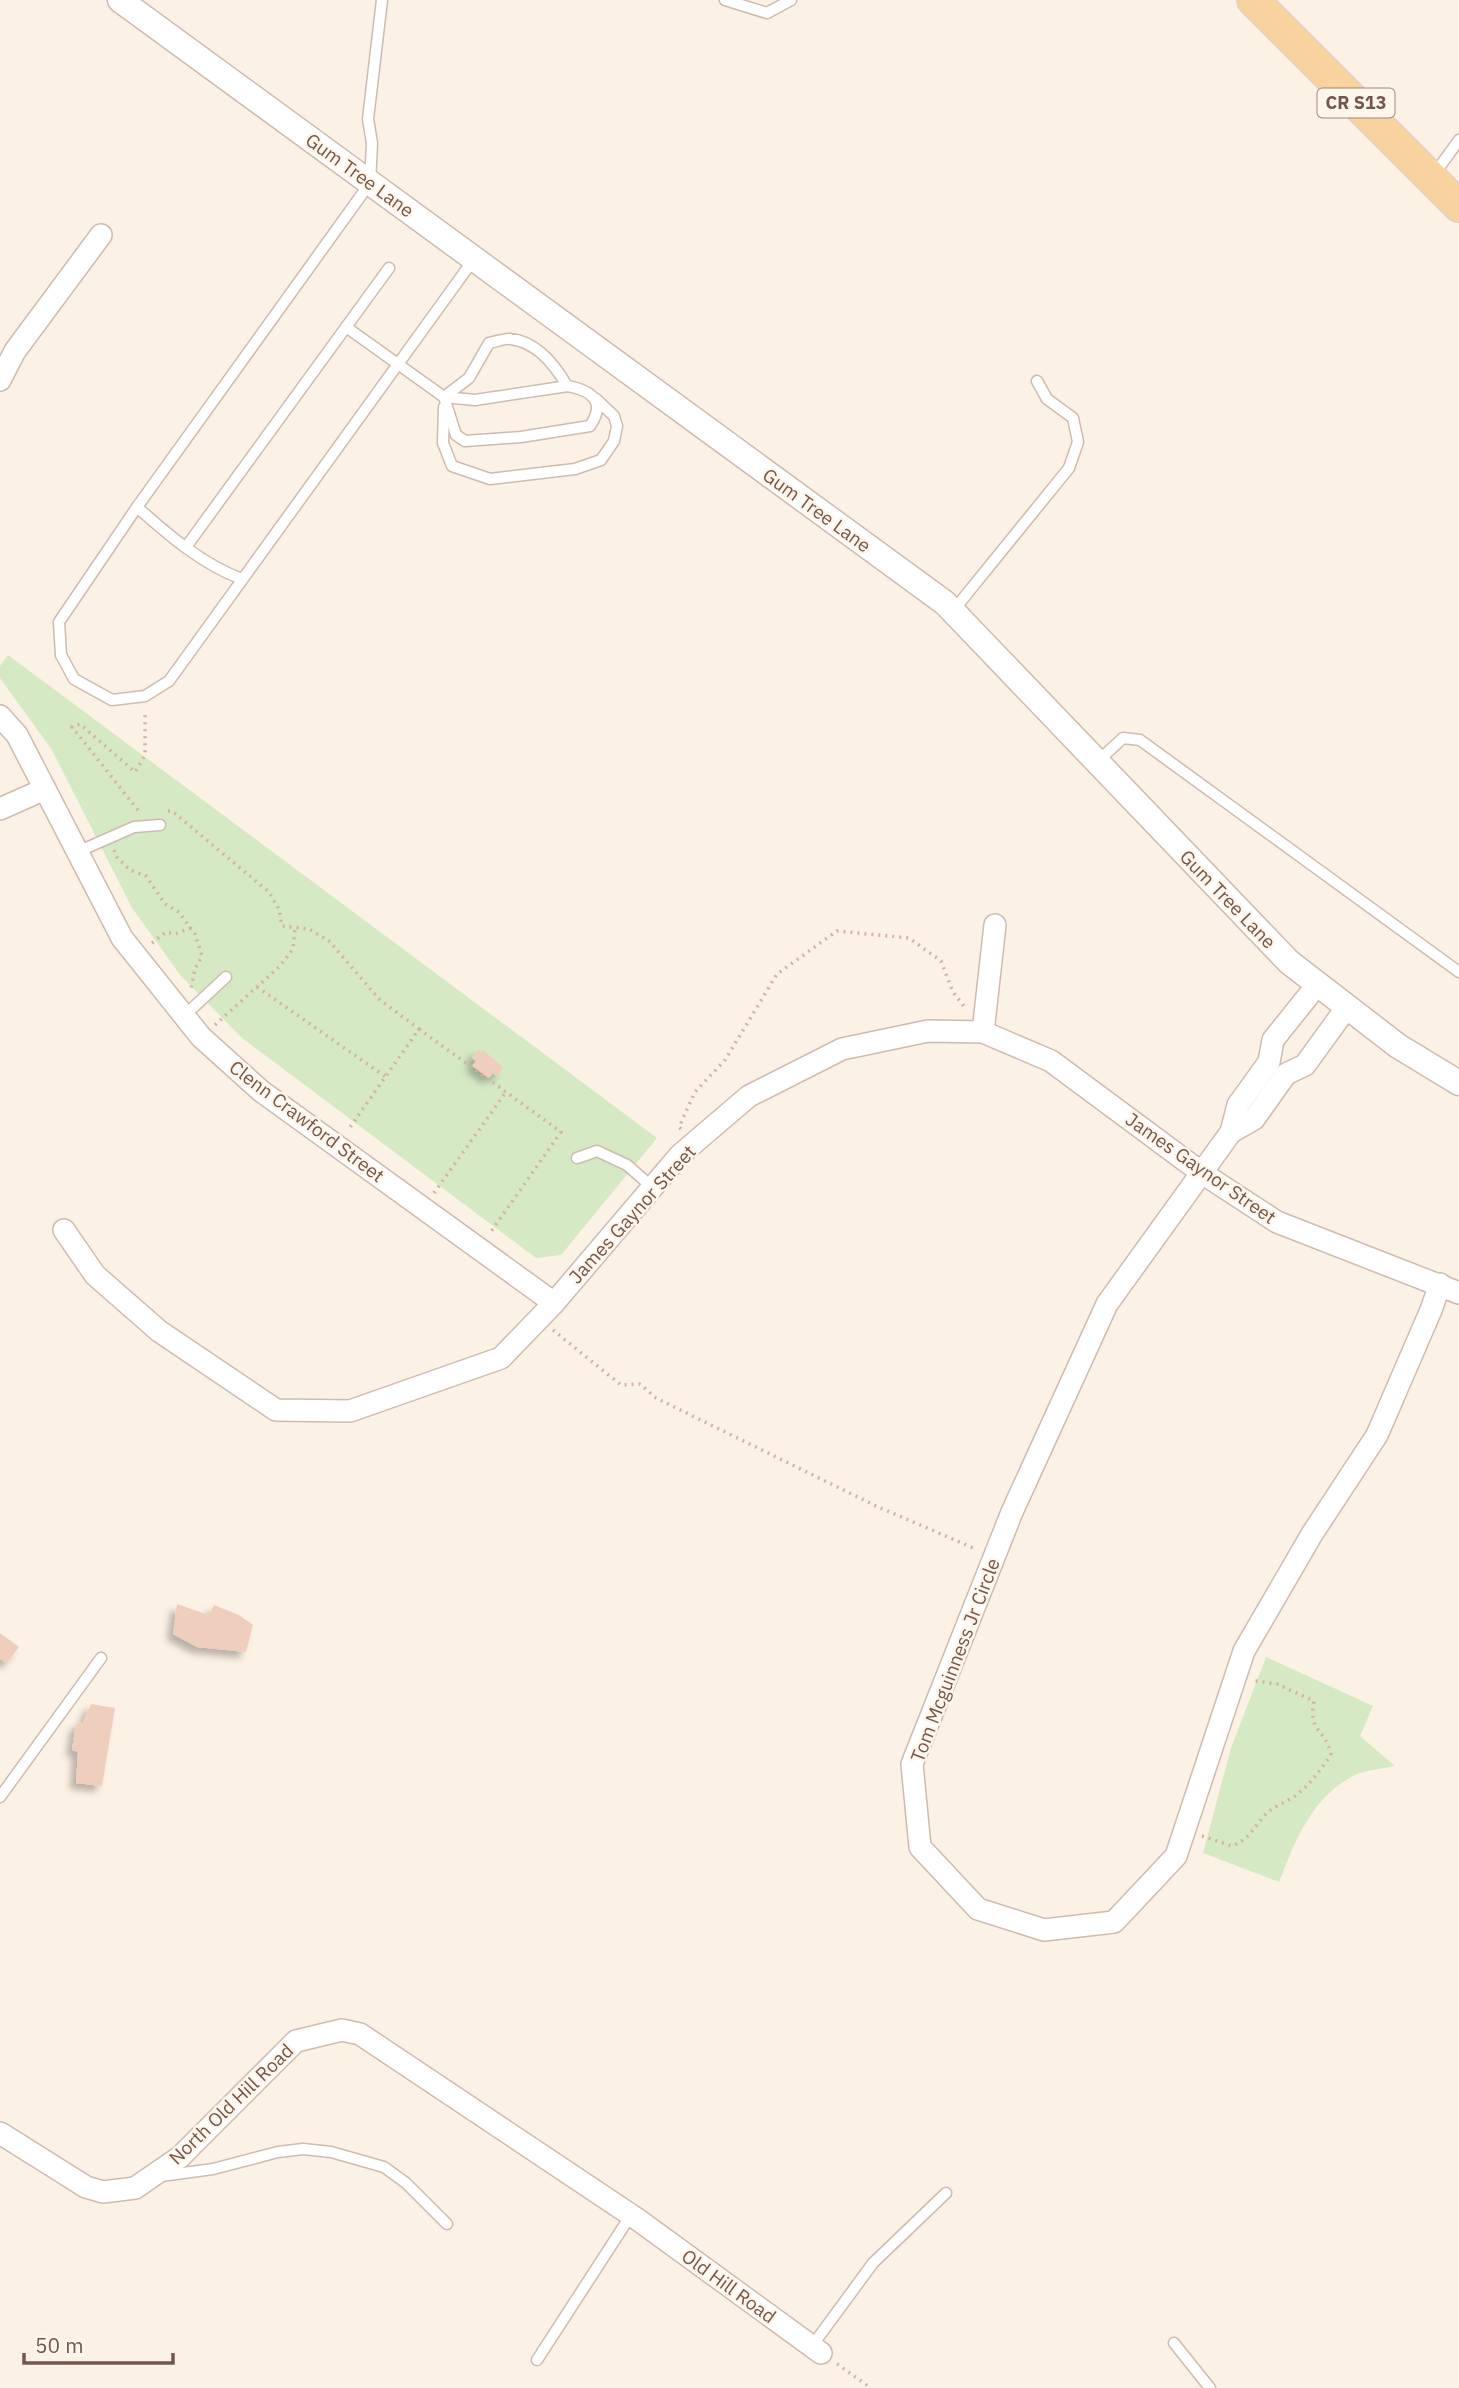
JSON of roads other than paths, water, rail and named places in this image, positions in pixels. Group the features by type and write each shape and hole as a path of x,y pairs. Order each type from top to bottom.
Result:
{"main road":[{"name":"CR S13","path":"1252,0 1459,206"}],"street":[{"name":"Gum Tree Lane","path":"120,0 953,611 1289,962 1398,1046 1459,1083"},
{"path":"0,380 15,351 101,235"},
{"name":"Clenn Crawford Street","path":"0,716 17,735 122,938 201,1037 261,1091 554,1303"},
{"path":"0,809 45,789"},
{"path":"983,1032 995,925"},
{"name":"Tom Mcguinness Jr Circle","path":"1317,985 1273,1040 1278,1068 1254,1119 1231,1132 1107,1304 1012,1512 912,1764 920,1847 978,1909 1044,1930 1114,1922 1176,1856 1244,1651 1312,1534 1377,1435 1431,1310 1449,1288"},
{"name":"Tom Mcguinness Jr Circle","path":"1278,1068 1305,1065 1347,1007"},
{"name":"James Gaynor Street","path":"64,1230 96,1275 159,1331 276,1409 349,1411 501,1358 554,1303 680,1155 749,1096 842,1049 928,1031 983,1032 1051,1061 1202,1174 1277,1222 1449,1288"},
{"name":"North Old Hill Road","path":"0,2133 86,2187 103,2192 135,2188 180,2157 296,2041 342,2030 360,2034 634,2217"},
{"name":"Old Hill Road","path":"634,2217 816,2349"}],"lane":[{"path":"382,0 368,119 372,143 370,183 138,506 59,622 61,655 74,679 112,700 145,696 169,681 474,259"},
{"path":"725,0 767,13 792,0"},
{"path":"1431,178 1459,140"},
{"path":"186,547 389,268"},
{"path":"346,327 444,397 475,400 567,386 582,388 614,416 617,426 614,441 601,460 575,469 490,479 452,466 443,443 444,397"},
{"path":"444,397 469,378 489,343 510,338 529,345 554,364 567,386"},
{"path":"953,611 1069,468 1078,442 1073,418 1047,399 1038,382"},
{"path":"444,397 456,435 465,441 522,437 590,426 596,417 595,398"},
{"path":"138,506 186,547 227,574 242,579"},
{"path":"1097,762 1122,738 1140,740 1459,972"},
{"path":"77,852 134,827 160,825"},
{"path":"184,1016 226,976"},
{"path":"577,1158 597,1151 626,1166 652,1187"},
{"path":"0,1797 101,1658"},
{"path":"148,2178 213,2169 278,2152 331,2152 384,2167 406,2183 447,2224"},
{"path":"816,2349 873,2263 946,2193"},
{"path":"537,2360 634,2217"},
{"path":"1174,2343 1210,2388"}]}
